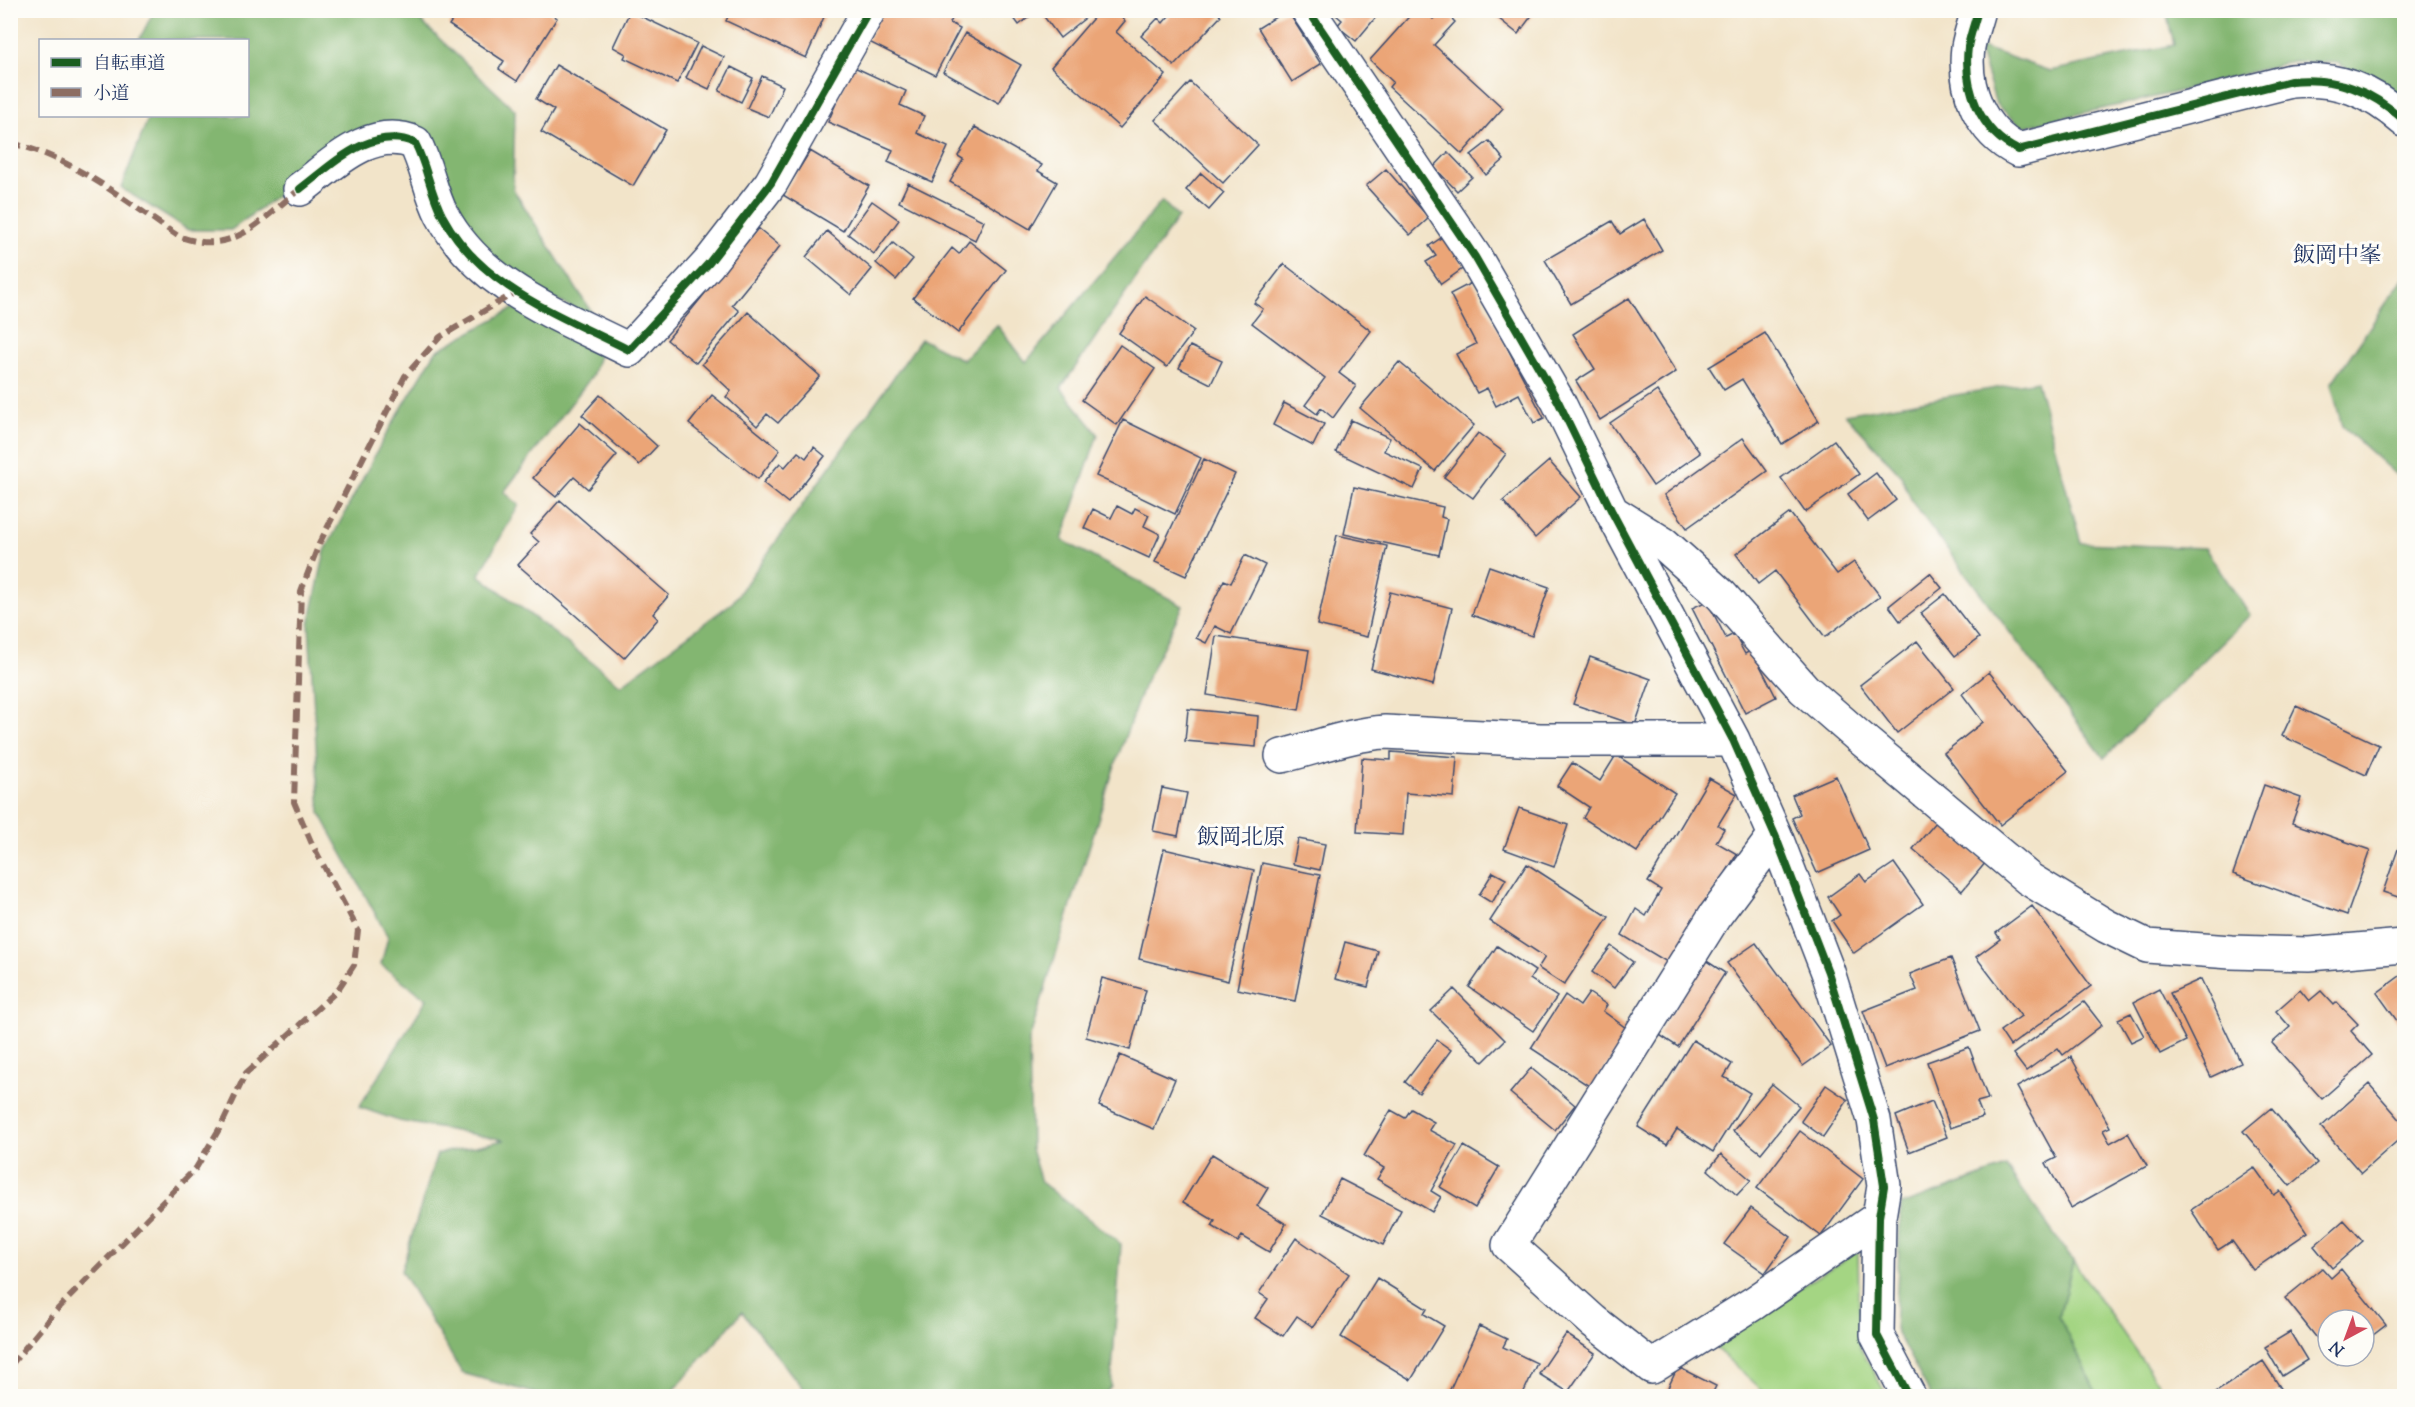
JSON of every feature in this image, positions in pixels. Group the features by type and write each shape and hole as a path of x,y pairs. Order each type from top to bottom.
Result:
{"street":[{"path":"300,189 361,143 402,137 414,143 443,216 459,242 481,266 516,292 629,350 709,263 771,183 869,10"},
{"path":"1308,10 1475,257 1558,401 1612,512 1733,740 1775,835 1828,972 1874,1120 1884,1186 1879,1217 1877,1335 1909,1396"},
{"path":"1978,10 1968,47 1968,74 1980,118 1997,138 2018,150 2291,81 2314,79 2357,87 2376,97 2404,120"},
{"path":"1612,512 1664,544 1721,595 1804,688 1885,759 2029,879 2106,926 2147,946 2230,952 2309,954 2404,946"},
{"path":"1282,756 1337,743 1363,733 1385,732 1540,740 1733,740"},
{"path":"1775,835 1714,917 1509,1245 1593,1321 1652,1367 1754,1303 1879,1217"}],"green space":[{"path":"154,11 410,11 515,110 513,189 595,318 523,285 484,253 449,201 430,133 411,124 368,128 231,230 188,230 121,188 149,117 249,117 249,39 140,39"},
{"path":"2166,11 2404,11 2404,102 2338,63 2293,61 2172,93 2022,127 1996,104 1978,46 2050,71 2174,45"},
{"path":"1162,201 1178,217 1061,388 1098,434 1062,540 1183,606 1143,687 1115,765 1029,1040 1031,1149 1041,1182 1121,1244 1111,1387 1103,1396 809,1396 742,1312 669,1396 545,1396 462,1373 401,1271 437,1154 505,1140 399,1121 359,1107 427,999 381,965 388,937 320,813 309,625 325,551 386,434 436,351 514,308 601,350 592,376 504,492 519,505 479,575 621,685 733,602 921,339 963,360 997,325 1026,362"},
{"path":"2404,277 2404,482 2342,426 2331,384"},
{"path":"2037,381 2081,543 2205,548 2250,615 2104,758 1912,502 1901,475 1845,414"},
{"path":"2006,1167 2073,1261 2059,1317 2098,1396 1931,1396 1895,1329 1901,1205"},
{"path":"1858,1251 1860,1347 1887,1396 1769,1396 1710,1343"},
{"path":"2073,1261 2167,1396 2098,1396 2059,1317"}],"building":[{"path":"459,10 546,10 557,18 517,81 499,69 504,61 449,25"},
{"path":"731,10 827,10 806,58 726,21"},
{"path":"882,10 936,10 952,19 950,23 960,28 935,75 867,41"},
{"path":"1008,10 1038,10 1019,25"},
{"path":"1039,10 1083,10 1088,16 1060,38"},
{"path":"1100,10 1114,10 1125,21 1116,32 1166,75 1120,128 1051,67"},
{"path":"1174,10 1215,10 1221,16 1174,66 1141,36 1158,18 1163,23"},
{"path":"1287,10 1321,64 1292,82 1258,28"},
{"path":"1330,10 1382,10 1356,41 1337,26 1342,20"},
{"path":"1415,10 1424,10 1433,19 1443,10 1455,22 1434,45 1503,108 1462,154 1389,87 1393,82 1370,60"},
{"path":"1488,10 1536,10 1518,34"},
{"path":"630,11 697,43 677,83 624,58 626,54 613,47"},
{"path":"965,33 1021,65 999,103 943,72"},
{"path":"701,46 724,57 709,89 686,78"},
{"path":"556,65 666,130 633,186 541,132 554,110 536,99"},
{"path":"852,66 906,91 900,105 924,116 917,133 948,147 932,182 888,162 893,150 828,122"},
{"path":"731,67 753,78 741,102 719,91"},
{"path":"762,76 783,86 769,117 747,108"},
{"path":"1190,82 1258,145 1223,183 1155,120"},
{"path":"975,127 1042,165 1038,171 1057,182 1030,229 950,182 963,159 958,156"},
{"path":"1489,141 1504,160 1486,175 1471,155"},
{"path":"810,151 869,186 843,231 783,195"},
{"path":"1448,152 1472,177 1457,191 1434,167"},
{"path":"1386,169 1429,218 1410,235 1366,186"},
{"path":"1201,173 1224,193 1209,210 1186,190"},
{"path":"908,183 984,221 975,240 899,202"},
{"path":"872,201 899,220 874,254 848,234"},
{"path":"1644,219 1662,250 1571,304 1545,260 1612,221 1620,234"},
{"path":"758,228 780,246 732,305 739,311 696,363 667,340"},
{"path":"827,231 872,269 851,295 806,257"},
{"path":"1444,236 1465,267 1441,284 1426,262 1436,256 1429,246"},
{"path":"969,241 1006,270 958,333 913,298 952,248 959,254"},
{"path":"893,243 913,259 896,280 876,263"},
{"path":"1284,264 1371,331 1339,373 1356,386 1333,418 1321,408 1317,414 1305,405 1325,378 1252,323 1263,309 1254,303"},
{"path":"1473,282 1544,418 1534,423 1519,394 1496,406 1487,388 1477,393 1456,354 1476,344 1450,294"},
{"path":"1145,296 1194,331 1167,367 1119,333"},
{"path":"1629,298 1676,372 1600,420 1576,381 1595,369 1573,334"},
{"path":"748,312 820,376 778,423 767,414 757,426 726,397 731,391 702,364"},
{"path":"1765,333 1819,421 1782,444 1742,379 1724,390 1709,367"},
{"path":"1120,345 1155,369 1117,425 1082,400"},
{"path":"1190,346 1222,361 1211,384 1179,368"},
{"path":"1399,362 1474,425 1435,471 1360,408"},
{"path":"1657,391 1700,453 1653,486 1610,423"},
{"path":"600,395 657,446 639,465 582,415"},
{"path":"712,395 780,450 758,479 689,424"},
{"path":"1284,403 1324,424 1313,446 1273,425"},
{"path":"1123,420 1201,458 1175,514 1096,476"},
{"path":"1351,420 1390,438 1384,451 1423,469 1414,489 1336,452"},
{"path":"580,423 617,455 588,489 574,477 556,497 533,478"},
{"path":"1478,433 1506,454 1473,498 1444,477"},
{"path":"1743,438 1767,471 1687,528 1664,495"},
{"path":"1834,440 1859,474 1805,512 1781,478"},
{"path":"814,447 825,456 788,503 763,483 780,463 785,467 798,452 806,458"},
{"path":"1204,459 1235,474 1186,576 1155,562"},
{"path":"1549,461 1581,497 1535,538 1503,501"},
{"path":"1876,473 1896,500 1868,521 1848,494"},
{"path":"1354,487 1443,507 1441,517 1447,519 1439,555 1344,534"},
{"path":"560,500 669,595 653,614 658,619 624,658 518,565 539,542 530,534"},
{"path":"1117,506 1132,514 1135,508 1149,515 1144,526 1160,534 1149,558 1084,528 1093,509 1111,518"},
{"path":"1790,513 1837,574 1854,562 1880,596 1825,637 1775,571 1758,584 1736,554"},
{"path":"1337,535 1387,546 1367,637 1317,625"},
{"path":"1245,555 1265,565 1231,634 1215,626 1206,643 1196,638 1224,580 1231,583"},
{"path":"1489,566 1549,587 1532,636 1472,615"},
{"path":"1930,573 1942,588 1900,621 1889,606"},
{"path":"1390,592 1452,608 1433,685 1371,669"},
{"path":"1945,594 1979,638 1955,656 1921,613"},
{"path":"1707,601 1726,638 1734,634 1745,654 1752,650 1776,697 1745,713 1692,608"},
{"path":"1216,636 1309,650 1299,710 1207,695"},
{"path":"1917,641 1954,688 1897,733 1860,685"},
{"path":"1590,657 1651,679 1635,725 1573,704"},
{"path":"1989,672 2068,771 2000,825 1944,753 1983,722 1962,694"},
{"path":"2296,706 2379,745 2366,775 2282,736"},
{"path":"1188,709 1258,716 1256,747 1185,741"},
{"path":"1391,752 1457,757 1454,797 1406,793 1403,835 1357,832 1362,758 1391,760"},
{"path":"1616,755 1675,793 1637,852 1583,818 1589,807 1557,786 1572,763 1600,781"},
{"path":"1836,776 1869,850 1817,873 1792,818 1800,814 1792,795"},
{"path":"1709,778 1737,794 1718,825 1724,829 1716,842 1737,854 1672,965 1622,935 1636,909 1646,916 1661,890 1648,882"},
{"path":"2264,785 2301,798 2292,823 2370,850 2347,915 2233,874"},
{"path":"1162,788 1187,793 1178,836 1153,831"},
{"path":"1519,808 1568,825 1554,867 1504,849"},
{"path":"1937,821 1986,862 1962,891 1913,849"},
{"path":"2404,832 2404,899 2383,892"},
{"path":"1298,839 1325,844 1320,870 1293,864"},
{"path":"1164,849 1254,870 1228,981 1139,959"},
{"path":"1262,863 1320,875 1295,1001 1237,989"},
{"path":"1894,863 1923,904 1854,953 1832,921 1840,915 1828,897 1860,874 1866,882"},
{"path":"1527,864 1609,917 1564,985 1538,968 1545,957 1490,921"},
{"path":"1493,872 1506,879 1492,903 1479,895"},
{"path":"2032,906 2091,986 2010,1046 2000,1031 2021,1016 1976,957 2000,939 1996,933"},
{"path":"1345,942 1378,951 1368,987 1335,979"},
{"path":"1756,943 1831,1046 1803,1066 1727,963"},
{"path":"1497,946 1535,971 1530,979 1557,997 1533,1031 1469,987"},
{"path":"1611,946 1633,962 1614,988 1592,972"},
{"path":"1951,958 1980,1031 1885,1068 1863,1011 1917,990 1910,974"},
{"path":"1705,960 1725,973 1678,1047 1658,1034"},
{"path":"2404,973 2404,1022 2400,1025 2377,993"},
{"path":"1102,978 1146,990 1130,1050 1086,1037"},
{"path":"2201,979 2241,1063 2211,1077 2170,993"},
{"path":"1454,989 1505,1040 1483,1062 1431,1011"},
{"path":"2159,989 2186,1041 2160,1054 2134,1002"},
{"path":"2300,990 2309,1001 2321,991 2334,1005 2337,1002 2358,1024 2351,1031 2372,1055 2322,1099 2272,1043 2290,1027 2276,1011"},
{"path":"1589,993 1607,1005 1603,1011 1630,1031 1592,1088 1531,1048 1565,995 1580,1006"},
{"path":"2084,1002 2102,1025 2063,1055 2058,1048 2026,1071 2013,1054"},
{"path":"2131,1013 2144,1036 2131,1042 2118,1019"},
{"path":"1437,1040 1451,1050 1419,1093 1405,1082"},
{"path":"1693,1040 1732,1064 1724,1077 1750,1093 1713,1152 1677,1129 1667,1145 1638,1127"},
{"path":"1969,1047 1988,1099 1977,1102 1983,1117 1950,1128 1927,1062"},
{"path":"1120,1055 1175,1079 1154,1129 1099,1106"},
{"path":"2071,1057 2110,1127 2103,1130 2110,1143 2128,1133 2147,1166 2071,1208 2046,1163 2056,1158 2017,1087"},
{"path":"1531,1068 1575,1105 1555,1130 1510,1093"},
{"path":"1772,1084 1799,1106 1761,1153 1733,1131"},
{"path":"2369,1084 2404,1124 2404,1135 2361,1173 2321,1127"},
{"path":"1826,1085 1848,1100 1823,1137 1801,1121"},
{"path":"1932,1101 1947,1137 1909,1152 1896,1116"},
{"path":"2271,1108 2317,1163 2290,1186 2243,1131"},
{"path":"1411,1109 1434,1122 1429,1130 1457,1145 1431,1191 1441,1197 1432,1212 1377,1179 1384,1168 1364,1156 1391,1110 1405,1118"},
{"path":"1800,1131 1863,1179 1821,1236 1757,1188"},
{"path":"1464,1146 1499,1167 1475,1208 1440,1187"},
{"path":"1212,1154 1268,1188 1257,1206 1286,1224 1269,1252 1242,1236 1238,1242 1212,1226 1215,1221 1183,1202"},
{"path":"1721,1154 1751,1180 1737,1195 1708,1170"},
{"path":"2254,1167 2274,1195 2280,1191 2308,1232 2253,1270 2232,1241 2218,1250 2191,1210"},
{"path":"1340,1179 1401,1210 1383,1245 1322,1214"},
{"path":"1751,1208 1791,1237 1765,1273 1724,1244"},
{"path":"2344,1220 2363,1241 2332,1268 2314,1246"},
{"path":"1296,1238 1349,1274 1313,1327 1297,1316 1283,1336 1255,1318 1268,1299 1259,1293"},
{"path":"2322,1268 2331,1278 2341,1269 2372,1308 2316,1308 2316,1337 2285,1298"},
{"path":"1377,1278 1427,1309 1424,1314 1444,1326 1411,1380 1341,1337"},
{"path":"2376,1313 2386,1325 2376,1333"},
{"path":"1479,1326 1507,1339 1503,1347 1537,1363 1522,1396 1447,1396"},
{"path":"2290,1332 2307,1360 2282,1376 2265,1347"},
{"path":"1566,1334 1595,1353 1568,1392 1539,1374"},
{"path":"2263,1361 2282,1390 2273,1396 2219,1396 2216,1392"},
{"path":"1678,1367 1716,1386 1711,1396 1664,1396"}],"marked path":[{"path":"10,25 15,10"},
{"path":"10,143 33,149 77,169 178,236 198,241 215,242 230,239 245,232 300,189"},
{"path":"10,1366 53,1314 196,1168 221,1126 246,1073 337,991 354,965 358,930 312,844 294,802 301,591 319,544 405,376 440,337 516,292"}],"cycle path":[{"path":"300,189 339,159 368,143 383,139 399,139 415,143 442,215 458,240 478,262 524,296 629,350 709,263 771,183 869,10"},
{"path":"1308,10 1475,257 1558,401 1612,512 1733,740 1775,835 1828,972 1874,1120 1884,1186 1879,1217 1877,1335 1909,1396"},
{"path":"1978,10 1968,47 1968,78 1972,93 1977,107 1993,132 2018,150 2291,81 2324,81 2352,88 2366,93 2404,120"}],"district":[{"name":"飯岡中峯","path":"2337,257"},
{"name":"飯岡北原","path":"1241,839"}]}
